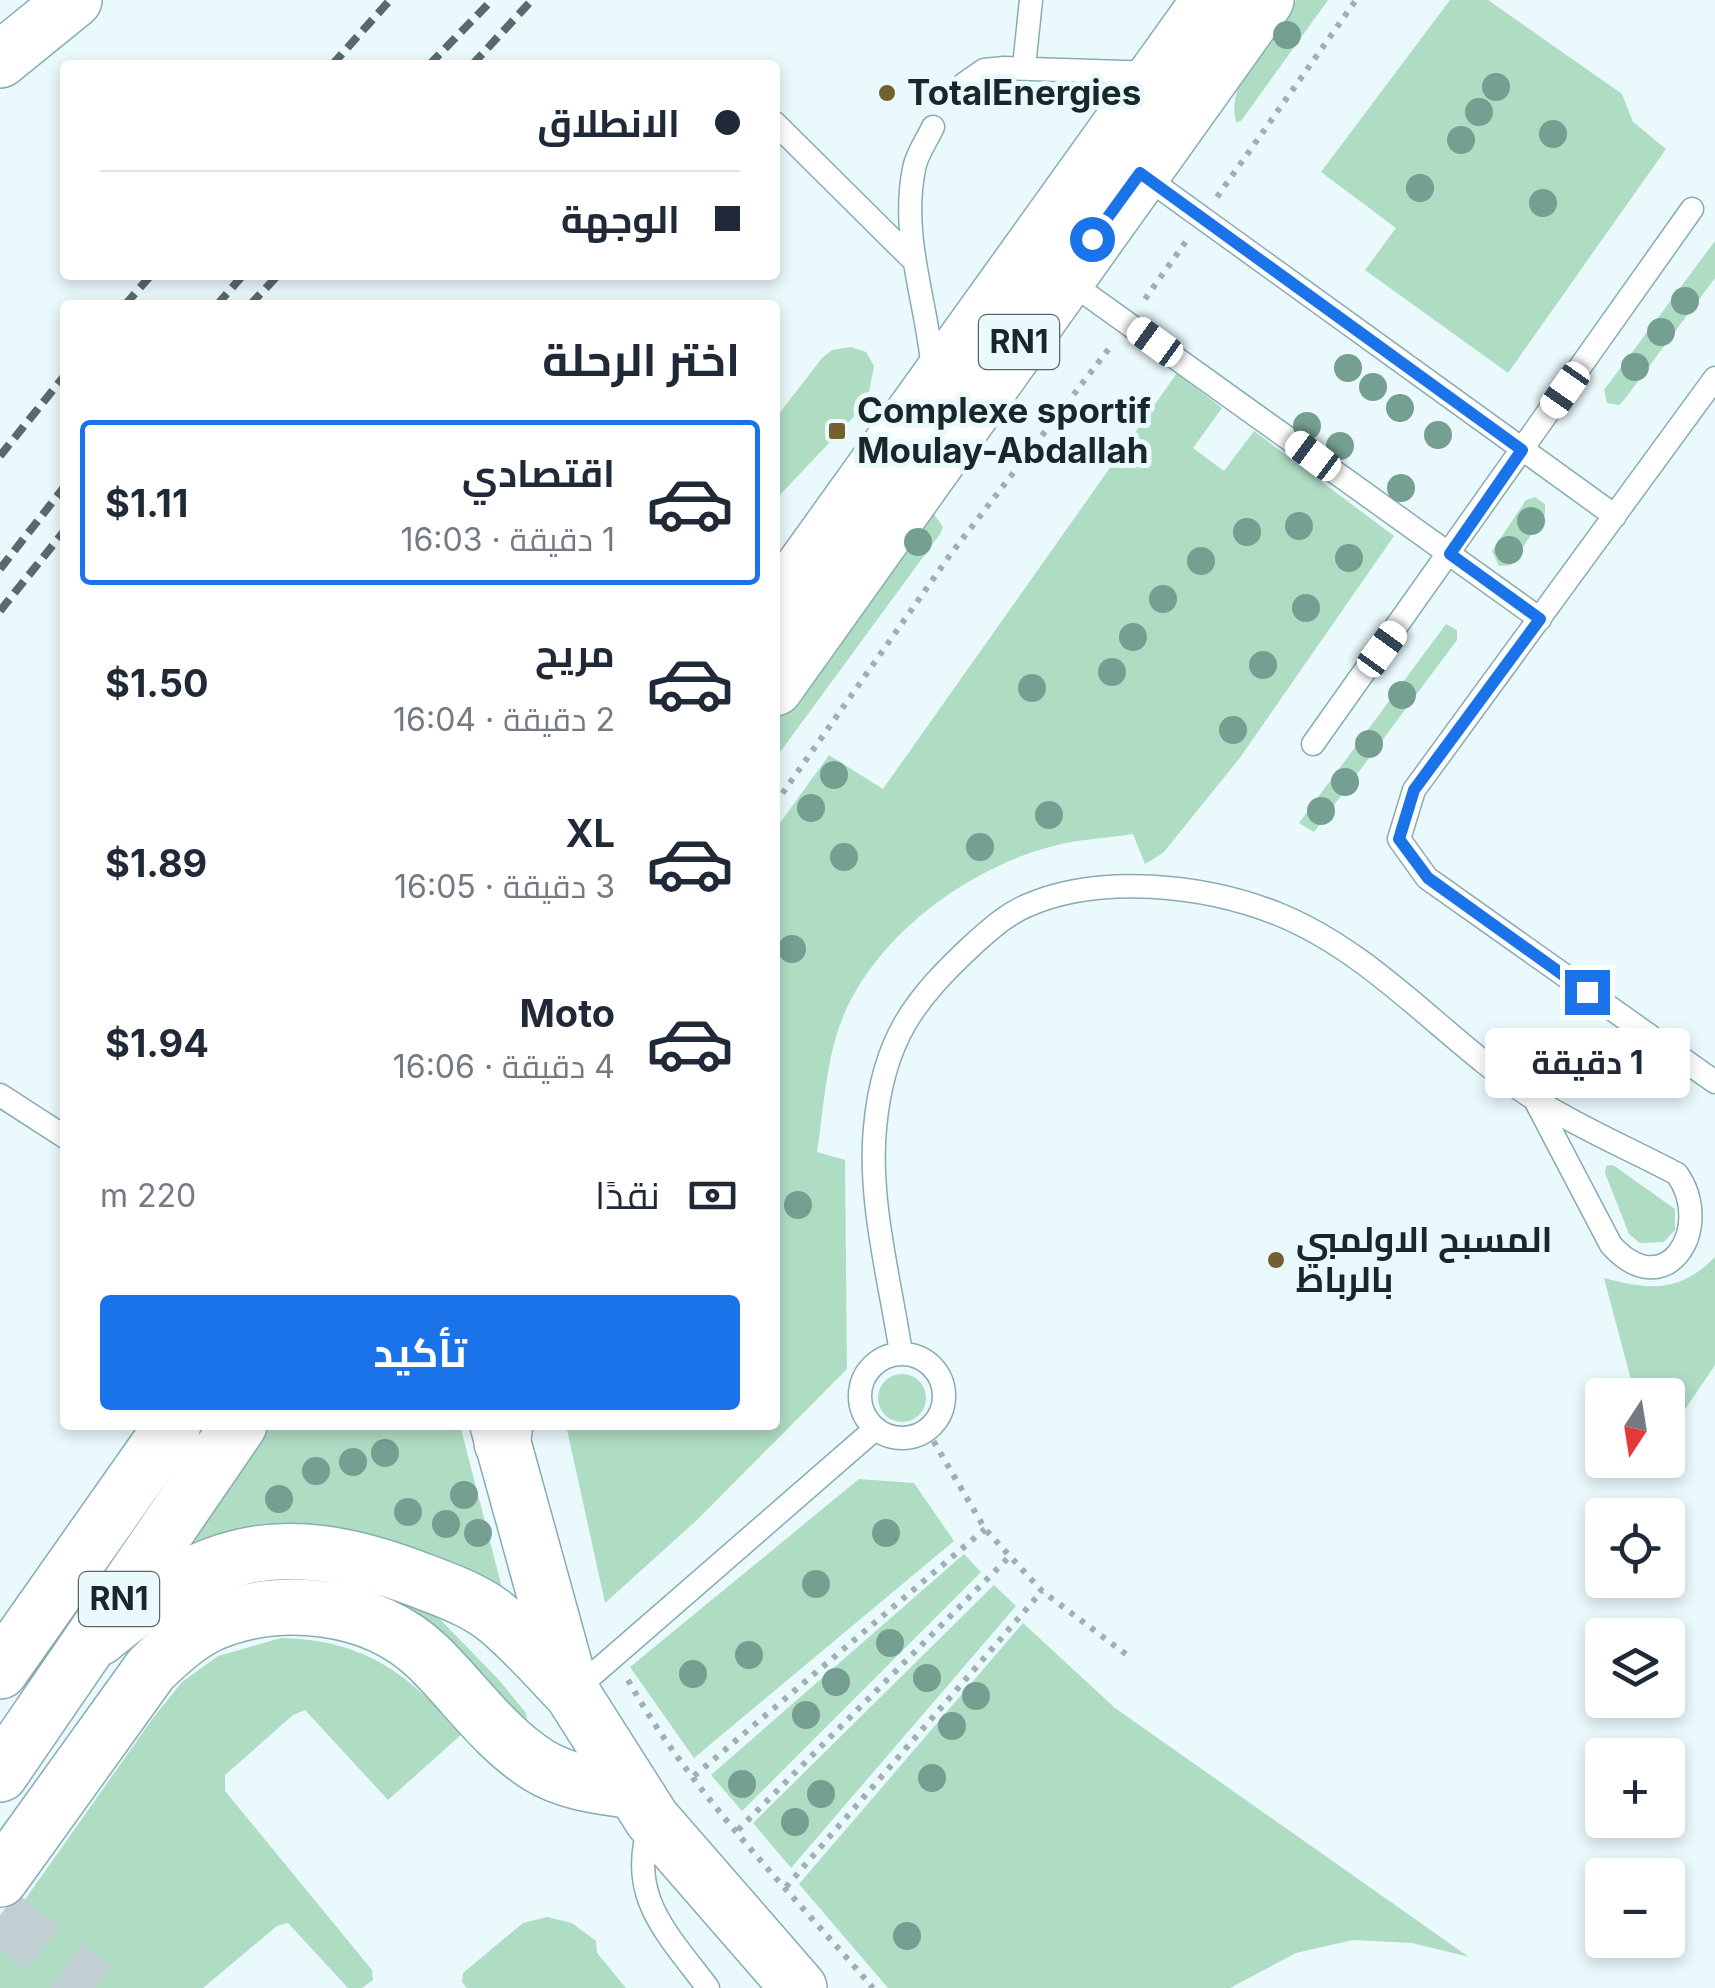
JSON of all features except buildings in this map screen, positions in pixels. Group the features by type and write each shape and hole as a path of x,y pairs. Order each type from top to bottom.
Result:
{"main road":[{"path":"0,60 74,0"},
{"name":"RN1","path":"792,568 934,383 1210,0"},
{"name":"RN1","path":"780,681 1266,0"},
{"name":"RN1","path":"0,1670 169,1430"},
{"name":"RN1","path":"0,1774 236,1430"},
{"path":"502,1431 572,1693 642,1805 800,1988"},
{"name":"RN1","path":"80,1654 153,1594 210,1565 262,1552 343,1555 446,1590 492,1614 572,1693"},
{"path":"0,1879 151,1669 182,1640 211,1624 277,1608 314,1608 352,1615 388,1630 426,1654 504,1738 538,1764 565,1780 642,1805"}],"lane":[{"path":"1024,68 1031,0"},
{"path":"964,84 984,70 1157,73"},
{"path":"933,126 914,168 913,260 931,340 934,383"},
{"path":"780,128 913,260"},
{"path":"1140,173 1615,516"},
{"path":"1313,744 1692,209"},
{"path":"1064,278 1540,619"},
{"path":"1715,378 1414,790 1399,839 1428,878 1715,1082"},
{"path":"901,1353 875,1174 875,1130 888,1060 913,1010 949,963 1000,919 1029,904 1089,889 1125,889 1207,894 1280,914 1343,948 1535,1100 1676,1174 1691,1186 1703,1215 1695,1246 1666,1267 1642,1268 1625,1261 1611,1245 1535,1100"},
{"path":"0,1096 60,1134"},
{"path":"901,1353 927,1361 942,1383 943,1409 926,1430 901,1439 876,1429 860,1405 860,1390 874,1364 901,1353"},
{"path":"572,1693 876,1429"},
{"path":"642,1805 640,1880 662,1926 708,1988"}],"path":[{"path":"780,797 950,555 1128,323 1356,0"},
{"path":"926,1430 986,1529 1010,1556 1042,1591 1131,1658"},
{"path":"694,1776 986,1529"},
{"path":"738,1830 1010,1556"},
{"path":"786,1886 1042,1591"},
{"path":"614,1656 647,1715 694,1776 872,1988"}],"green space":[{"path":"1296,0 1328,0 1241,121 1236,122 1234,106 1244,74"},
{"path":"1450,0 1488,0 1622,94 1633,122 1666,149 1508,373 1365,270 1396,228 1321,172"},
{"path":"1715,241 1715,278 1624,400 1619,405 1607,403 1604,390"},
{"path":"851,347 866,352 874,366 867,403 780,495 780,413 832,350"},
{"path":"1177,373 1222,408 1193,448 1224,471 1254,431 1394,536 1239,759 1163,853 1145,864 1133,834 1066,843 1025,855 992,869 931,907 879,958 859,986 837,1033 817,1152 845,1160 847,1369 697,1520 605,1603 567,1430 780,1430 780,823 829,755 883,789"},
{"path":"1535,497 1545,504 1545,514 1511,565 1499,566 1492,551 1526,500"},
{"path":"934,514 943,527 940,534 780,752 780,713 921,520"},
{"path":"1446,624 1457,630 1457,640 1314,832 1299,823"},
{"path":"1613,1165 1675,1209 1675,1230 1664,1242 1640,1243 1629,1234 1605,1173 1606,1166"},
{"path":"1715,1257 1715,1365 1685,1410 1685,1378 1630,1378 1604,1278 1663,1286 1702,1269"},
{"path":"902,1374 919,1381 926,1398 919,1415 902,1422 885,1415 878,1398 885,1381"},
{"path":"265,1430 461,1430 502,1588 450,1565 284,1528 235,1530 180,1545"},
{"path":"859,1479 914,1483 954,1541 694,1758 630,1667"},
{"path":"964,1554 981,1572 742,1811 711,1775"},
{"path":"308,1570 432,1611 499,1680 526,1713 528,1724 257,1580"},
{"path":"994,1585 1016,1606 791,1868 753,1823"},
{"path":"1023,1623 1115,1708 1469,1957 1412,1943 1353,1940 1296,1953 1230,1988 888,1988 799,1884"},
{"path":"281,1638 338,1645 383,1664 423,1694 462,1734 388,1800 305,1710 293,1715 225,1775 225,1791 372,1970 373,1980 362,1988 348,1988 288,1923 277,1926 203,1988 0,1988 0,1935 153,1718 182,1682 218,1656"},
{"path":"547,1917 572,1923 596,1941 597,1953 626,1988 467,1988 462,1982 463,1973 523,1923"}],"tunnel":[{"path":"0,1915 95,1988"}],"railway":[{"path":"336,60 390,0"},
{"path":"434,60 492,0"},
{"path":"477,60 532,0"},
{"path":"129,300 147,280"},
{"path":"221,300 239,280"},
{"path":"255,300 273,280"},
{"path":"0,456 60,381"},
{"path":"0,569 60,492"},
{"path":"0,611 60,536"}],"place":[{"name":"TotalEnergies","path":"887,93"},
{"name":"Complexe sportif Moulay-Abdallah","path":"837,431"},
{"name":"المسبح الاولمبي بالرباط","path":"1276,1260"}],"route":[{"path":"1092,239 1140,173 1522,450 1450,554 1540,619 1414,790 1399,839 1428,878 1587,992"}]}
